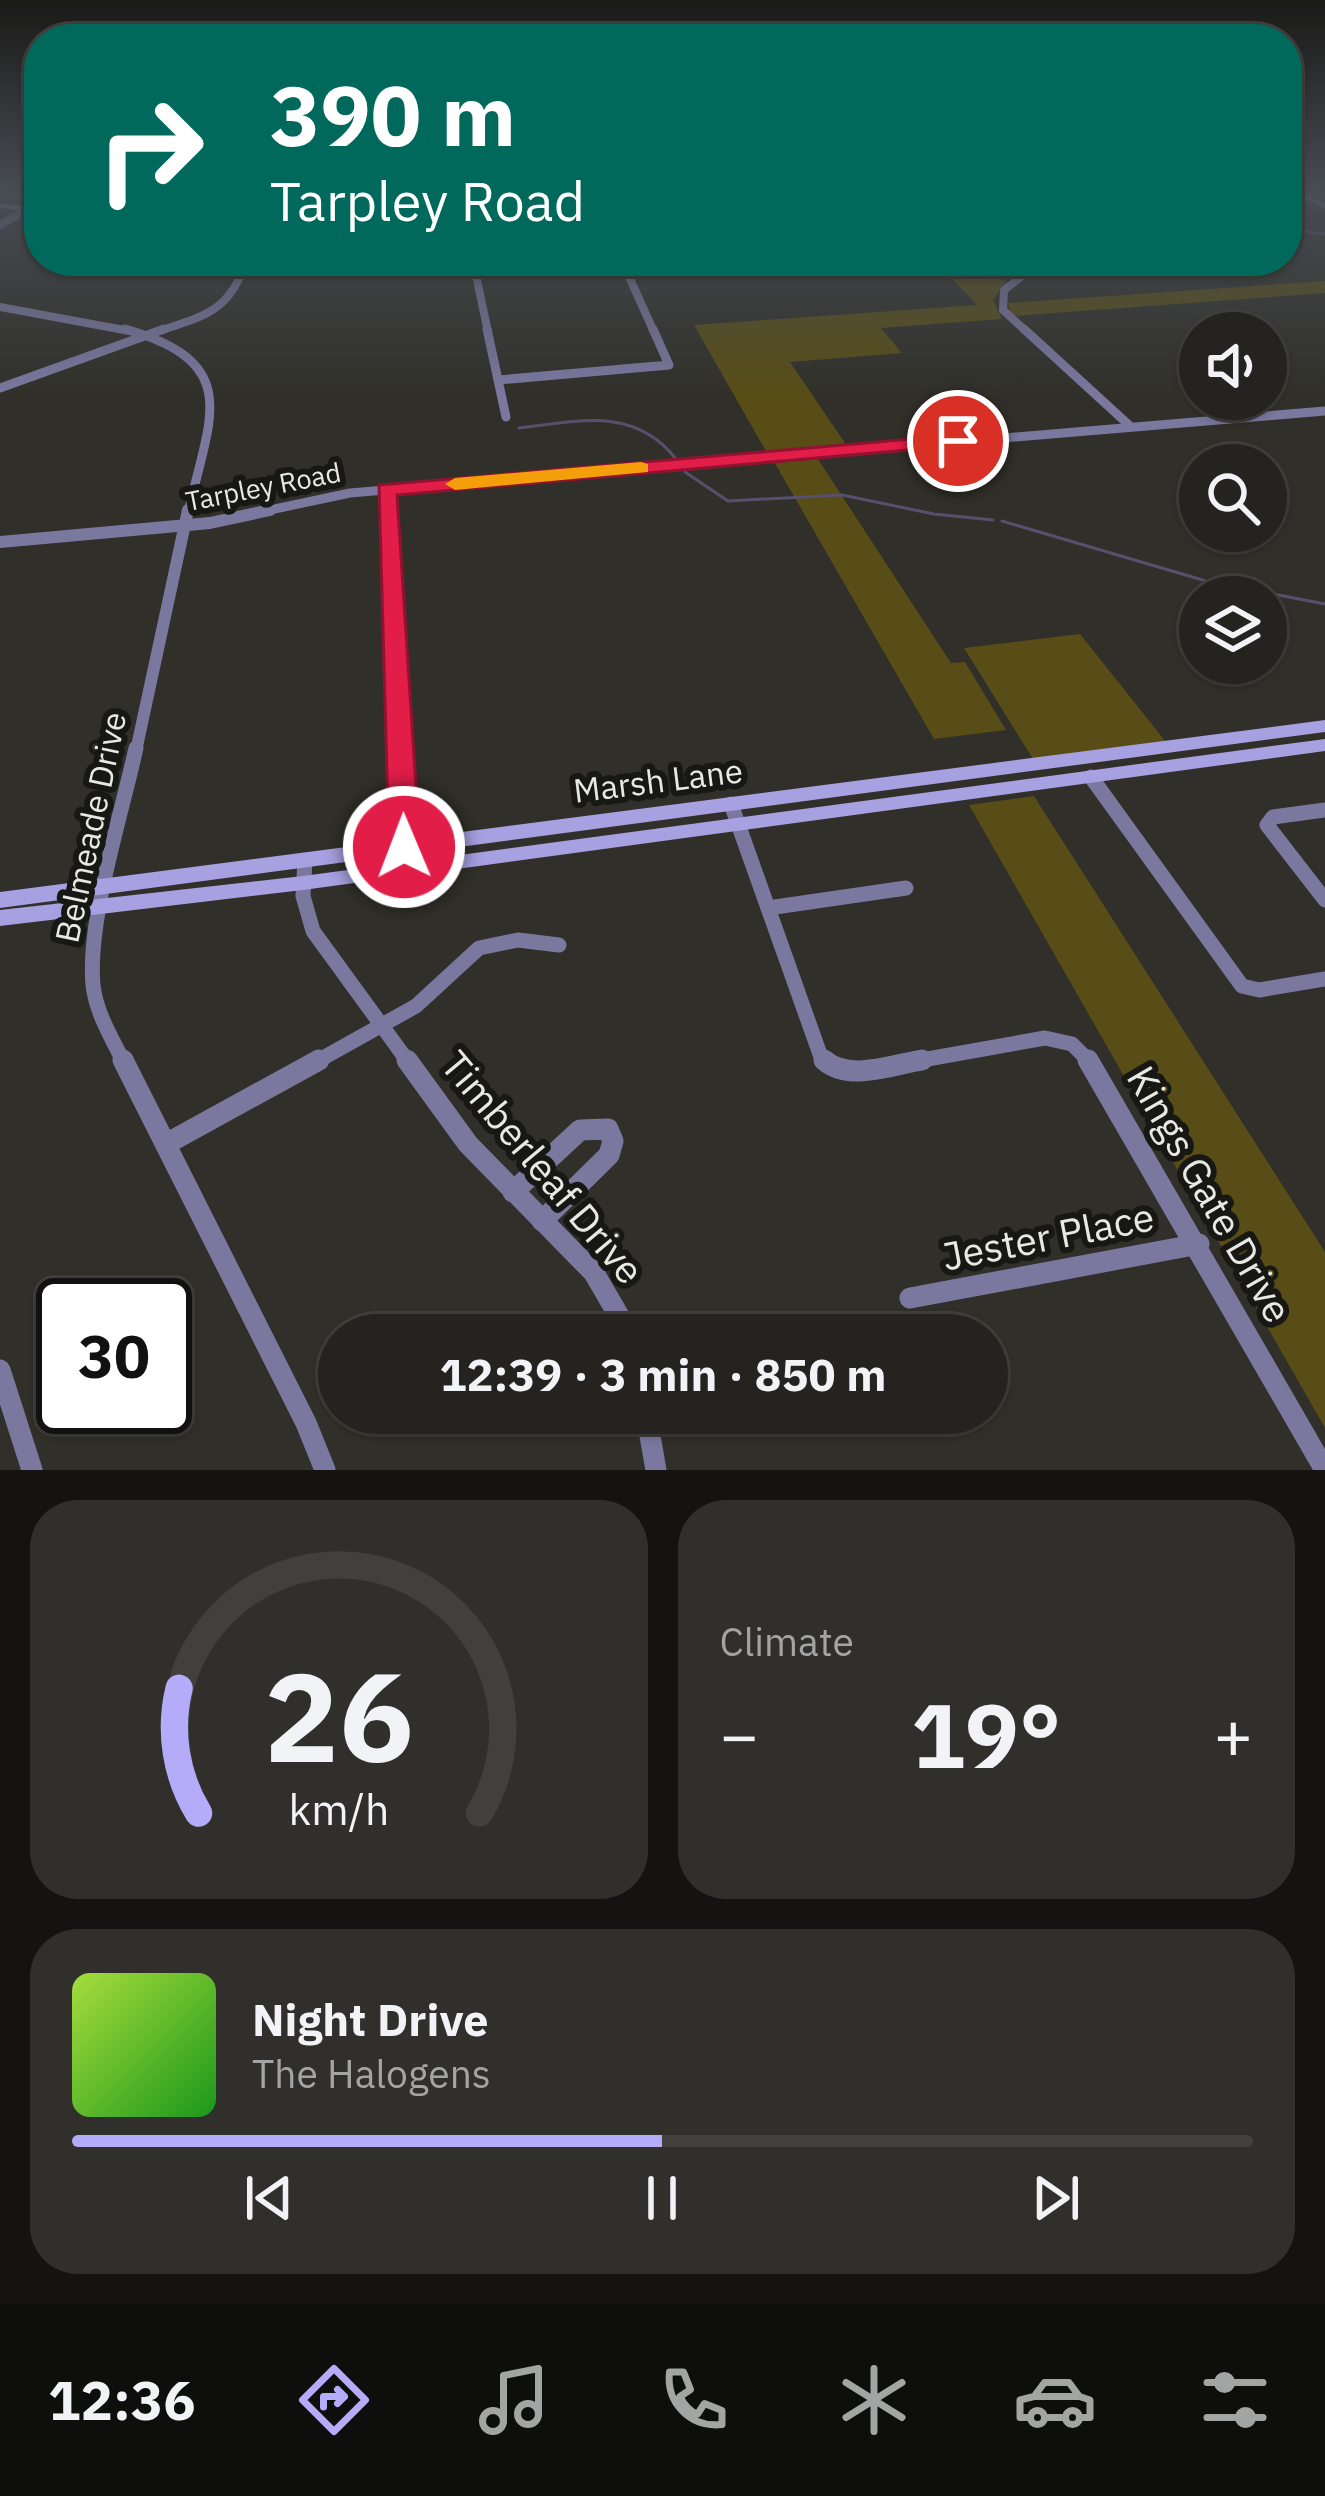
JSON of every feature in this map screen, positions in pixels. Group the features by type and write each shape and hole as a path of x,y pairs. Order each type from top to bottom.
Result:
{"main road":[{"name":"Marsh Lane","path":"0,900 103,896 304,871 1325,726"},
{"name":"Marsh Lane","path":"304,871 404,847 1090,777 1325,745"},
{"name":"Marsh Lane","path":"0,919 103,896"}],"street":[{"path":"0,388 151,337 224,304 236,292 241,276"},
{"path":"476,276 506,417"},
{"path":"499,380 669,364 629,276"},
{"path":"1022,276 1004,290 1003,310 1130,426"},
{"name":"Belmeade Drive","path":"0,307 151,337 193,358 211,382 212,404 92,950 93,984 100,1016 306,1423 325,1470"},
{"name":"Tarpley Road","path":"0,542 185,526 331,496 386,490 1325,411"},
{"path":"386,490 404,847"},
{"path":"1090,777 1242,986 1259,990 1325,979"},
{"path":"1325,810 1273,817 1267,825 1325,900"},
{"name":"Kings Gate Drive","path":"735,813 820,1057 836,1070 856,1071 1045,1038 1072,1044 1096,1068 1325,1470"},
{"name":"Timberleaf Drive","path":"304,871 313,931 468,1144 594,1274 618,1314"},
{"path":"768,908 905,888"},
{"path":"166,1144 431,996 453,967 478,949 527,938 559,945"},
{"path":"513,1192 580,1130 608,1129 613,1141 609,1154 542,1221"},
{"name":"Jester Place","path":"910,1298 1199,1244"},
{"path":"0,1370 32,1470"},
{"path":"650,1434 656,1470"}],"shaded area":[{"path":"950,276 1006,280 993,300 1002,319 881,328 902,353 790,362 847,446 767,453 694,325 977,305"},
{"path":"1325,281 1325,293 1011,316 1008,303"},
{"path":"816,456 951,663 965,662 1006,730 934,739 773,460"},
{"path":"1080,634 1166,742 1033,759 964,648"},
{"path":"1034,796 1325,1252 1325,1428 969,805"}],"waterway":[{"path":"519,428 584,421 624,424 660,442 676,459"},
{"path":"685,472 728,501 842,495 934,514 993,520"},
{"path":"1002,521 1206,581 1325,604"}],"slow traffic":[{"path":"455,484 641,468"}],"route":[{"path":"404,847 386,490 958,441"}]}
